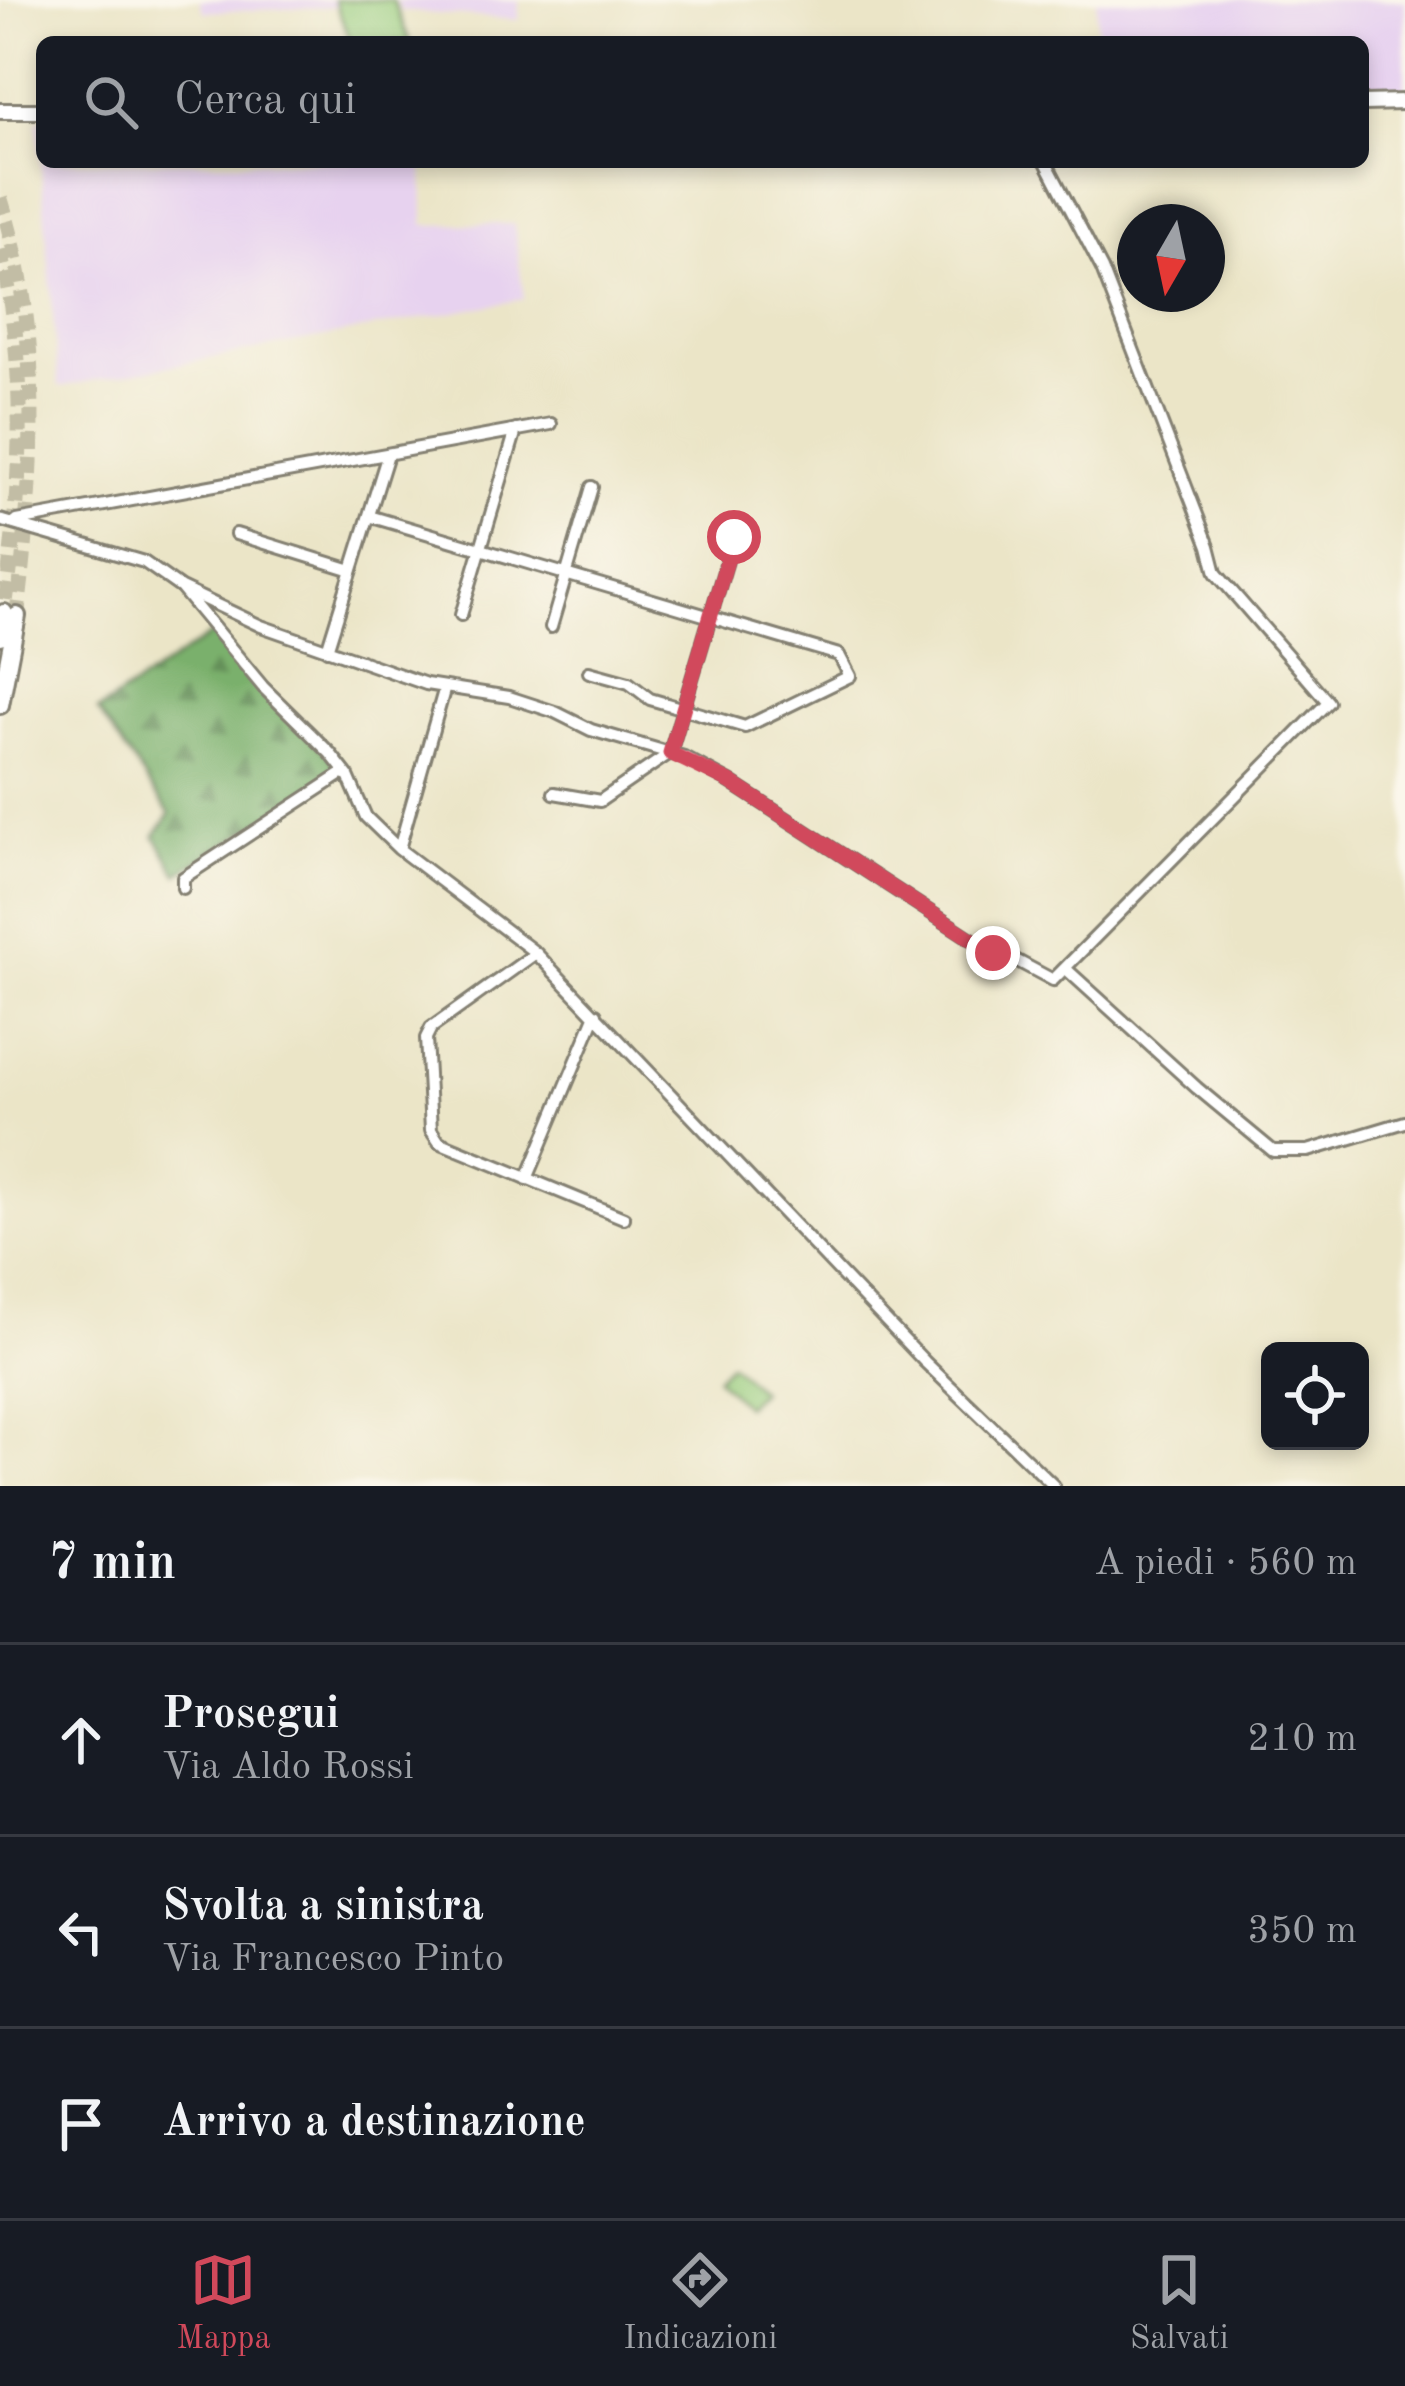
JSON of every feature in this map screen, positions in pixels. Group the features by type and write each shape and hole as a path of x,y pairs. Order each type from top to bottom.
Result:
{"highway":[{"path":"0,635 10,614 0,705"}],"main road":[{"path":"1369,103 1405,102"},
{"path":"0,111 36,111"}],"street":[{"path":"4,521 144,562 181,588 261,626 327,650 445,687 509,697 591,730 670,753 730,782 993,953 1053,980 1328,702 1216,573 1102,269 1049,168"},
{"path":"4,521 551,424"},
{"path":"461,615 516,430"},
{"path":"327,650 388,454"},
{"path":"550,627 592,487"},
{"path":"369,516 839,655 850,676 746,727 650,699 628,683 589,672"},
{"path":"236,534 352,570"},
{"path":"554,793 600,801 670,753 734,537"},
{"path":"181,588 262,686 345,772 366,817 399,849 536,953 925,1362 1054,1486"},
{"path":"399,849 445,687"},
{"path":"183,888 183,878 345,772"},
{"path":"536,953 431,1028 426,1038 434,1137 624,1218"},
{"path":"1066,968 1273,1151 1308,1151 1405,1122"},
{"path":"527,1179 596,1014"}],"shaded area":[{"path":"199,0 332,0 335,7 204,12"},
{"path":"396,0 519,0 518,20 401,11"},
{"path":"1097,0 1405,0 1405,95 1369,95 1369,36 1097,36"},
{"path":"41,168 423,168 424,225 514,224 524,299 59,387"}],"green space":[{"path":"334,0 393,0 408,36 349,36"},
{"path":"213,633 340,772 178,874 155,836 170,814 98,711"},
{"path":"730,1363 760,1391 745,1406 716,1378"}],"tunnel":[{"path":"0,198 24,302 29,353 31,458 17,616"},
{"path":"0,250 16,341 20,431 4,613"}],"route":[{"path":"734,537 670,753 730,782 993,953"}]}
